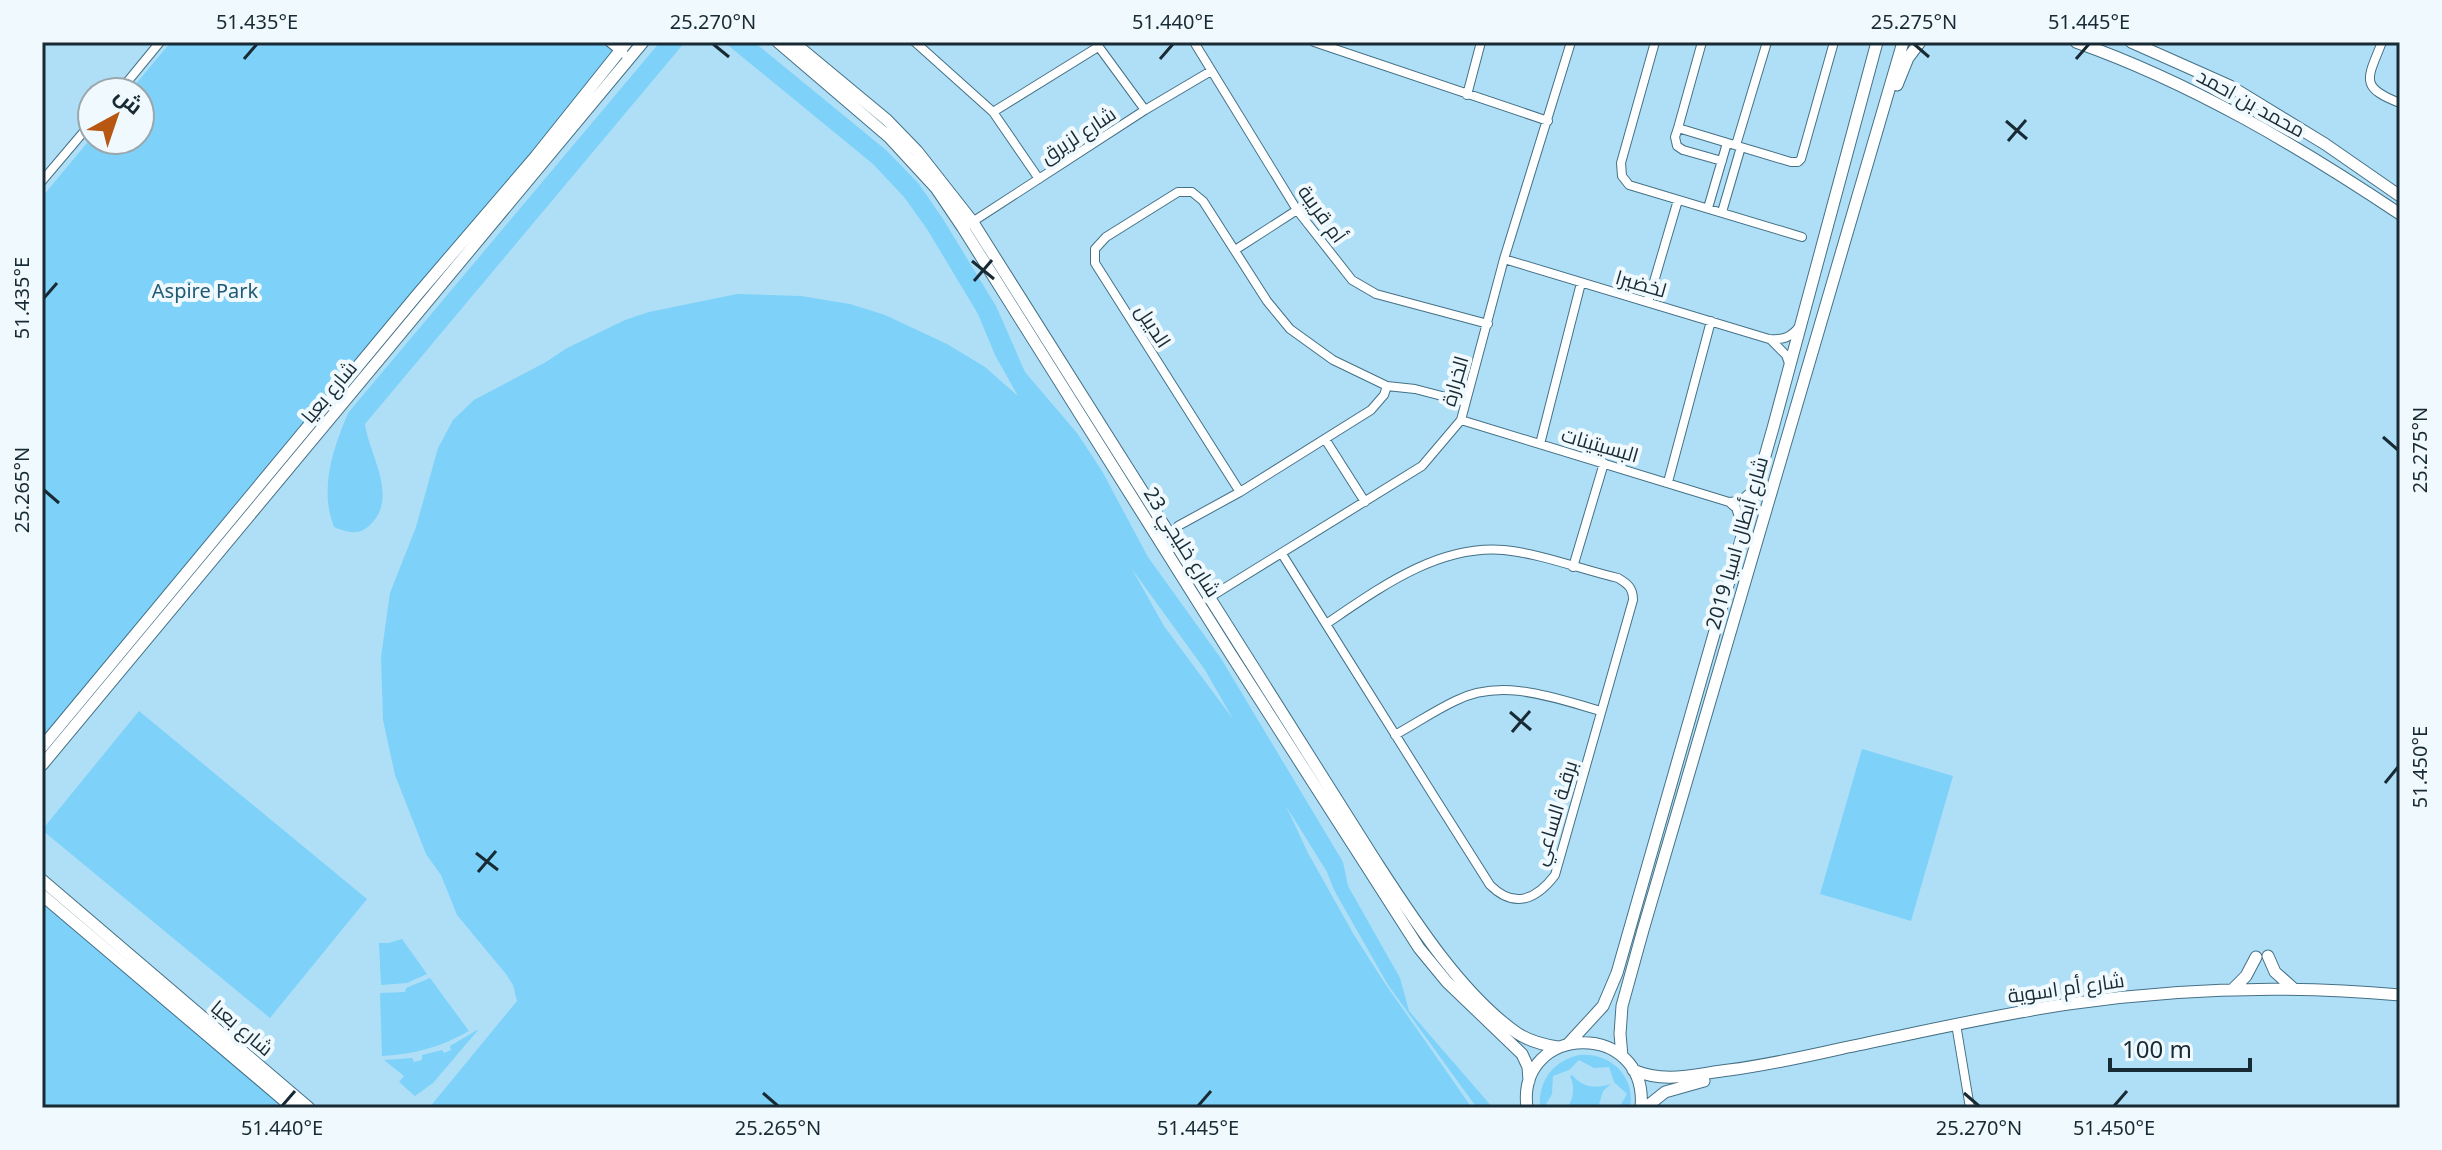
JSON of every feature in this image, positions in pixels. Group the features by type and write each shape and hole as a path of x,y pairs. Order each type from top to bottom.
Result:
{"main road":[{"name":"شارع بعيا","path":"42,765 129,651 539,159 625,51 643,42"},
{"name":"شارع خليجي 23","path":"778,42 829,78"},
{"name":"شارع خليجي 23","path":"793,42 889,137 968,224 1370,864 1419,948 1447,982 1522,1054 1528,1067 1529,1081"},
{"name":"شارع أبطال اسيا 2019","path":"1529,1081 1540,1061 1563,1045 1603,1006 1611,989 1790,366 1877,42"},
{"path":"1888,93 1886,80 1897,42"},
{"name":"شارع أبطال اسيا 2019","path":"1622,1056 1622,1006 1903,42"},
{"path":"1878,129 1908,58 1920,42"},
{"name":"محمد بن احمد","path":"2076,42 2122,58 2214,101 2400,214"},
{"name":"محمد بن احمد","path":"2131,42 2230,86 2325,144 2400,196"},
{"name":"شارع بعيا","path":"42,747 129,651"},
{"name":"شارع خليجي 23","path":"1370,864 1443,958 1479,998 1518,1033 1530,1040 1563,1045 1597,1043 1622,1056"},
{"name":"شارع بعيا","path":"42,880 309,1108"},
{"name":"شارع بعيا","path":"42,895 293,1108"},
{"path":"2233,989 2262,957 2293,988"},
{"name":"شارع أم اسوية","path":"1633,1070 1649,1076 1674,1078 1742,1070 1956,1024 2109,999 2233,989 2293,988 2400,995"},
{"path":"1622,1056 1633,1070 1640,1087 1643,1108"},
{"name":"شارع أم اسوية","path":"1643,1108 1672,1089 1726,1077 1742,1070"},
{"path":"1527,1108 1529,1081"}],"street":[{"path":"132,76 160,42"},
{"path":"609,42 625,51"},
{"name":"أم قريبة","path":"1194,42 1297,210 1352,280 1376,294 1488,324"},
{"path":"1314,42 1548,121"},
{"path":"1467,95 1481,42"},
{"name":"الخرارة","path":"1204,601 1422,466 1461,420 1504,259 1571,42"},
{"path":"1655,42 1621,163 1622,176 1629,185 1802,237"},
{"path":"1702,42 1675,137 1677,146 1683,150 1722,161"},
{"path":"1722,212 1735,145 1767,42"},
{"path":"1678,128 1798,162 1834,42"},
{"path":"2382,42 2369,76 2372,88 2400,103"},
{"path":"920,44 993,112 1039,179"},
{"path":"993,112 1097,44 1145,110"},
{"name":"شارع لزيرق","path":"968,224 1211,71"},
{"path":"42,181 76,141"},
{"path":"1708,208 1722,161 1735,145"},
{"name":"الديبل","path":"1240,492 1097,269 1093,256 1106,237 1178,192 1192,192 1203,201 1267,301 1290,329 1341,364 1387,386 1415,389 1465,402"},
{"path":"1648,302 1678,200"},
{"path":"1235,250 1297,210"},
{"name":"لخضيرا","path":"1504,259 1769,339"},
{"path":"1540,444 1581,283"},
{"path":"1668,482 1711,321"},
{"path":"1769,339 1783,340 1801,325"},
{"path":"1769,339 1786,355 1790,366"},
{"path":"1178,526 1240,492 1371,410 1384,395 1387,386"},
{"name":"البسيتينات","path":"1461,420 1729,502"},
{"path":"1325,439 1365,502"},
{"path":"1573,567 1604,463"},
{"path":"1729,502 1740,501 1754,489"},
{"path":"1729,502 1736,508 1743,528"},
{"name":"برقـة الساعي","path":"1282,554 1490,885 1500,895 1511,899 1535,895 1546,887 1555,875 1633,591 1618,578 1535,555 1484,550 1452,556 1397,578 1326,624"},
{"path":"1395,735 1457,700 1503,690 1529,691 1601,711"},
{"path":"1956,1024 1970,1108"}],"green space":[{"name":"Aspire Park","path":"171,42 604,42 616,53 42,738 42,197 76,156 156,156 156,76 142,76"},
{"path":"660,42 685,42 365,424 380,476 382,503 378,515 361,531 334,527 328,484 333,455 348,413"},
{"path":"724,42 754,42 886,150 919,184 996,306 1025,372 1077,433 1102,471 1148,557 1222,660 1343,862 1348,886 1400,978 1409,1011 1493,1108 1477,1108 1388,985 1327,872 1286,806 1308,853 1354,935 1384,982 1472,1108 429,1108 517,1001 506,974 457,915 441,875 426,854 395,775 383,720 381,657 390,593 416,527 438,448 453,420 474,400 567,348 649,312 737,294 801,296 850,304 885,315 947,344 985,367 1018,396 995,355 978,314 927,229 904,197 873,164","holes":["1132,569 1205,670 1233,719 1164,626"]},
{"path":"139,711 367,899 270,1018 42,830"},
{"path":"1862,749 1953,776 1911,921 1820,894"},
{"path":"42,899 287,1108 42,1108"},
{"path":"402,939 427,974 407,983 381,985 379,943"},
{"path":"430,978 469,1031 427,1049 382,1056 380,993 405,992 406,988"},
{"path":"479,1029 433,1083 415,1096 399,1082 404,1076 384,1060 412,1058 414,1062 422,1060 422,1055 442,1050 444,1053"},
{"path":"1579,1055 1601,1058 1618,1068 1629,1086 1630,1108 1619,1108 1627,1094 1614,1082 1609,1067 1594,1068 1579,1060 1569,1070 1553,1076 1552,1094 1545,1106 1548,1108 1540,1108 1542,1089 1549,1074 1562,1062"},
{"path":"1572,1075 1590,1086 1611,1084 1603,1091 1598,1108 1567,1108 1573,1092"}]}
